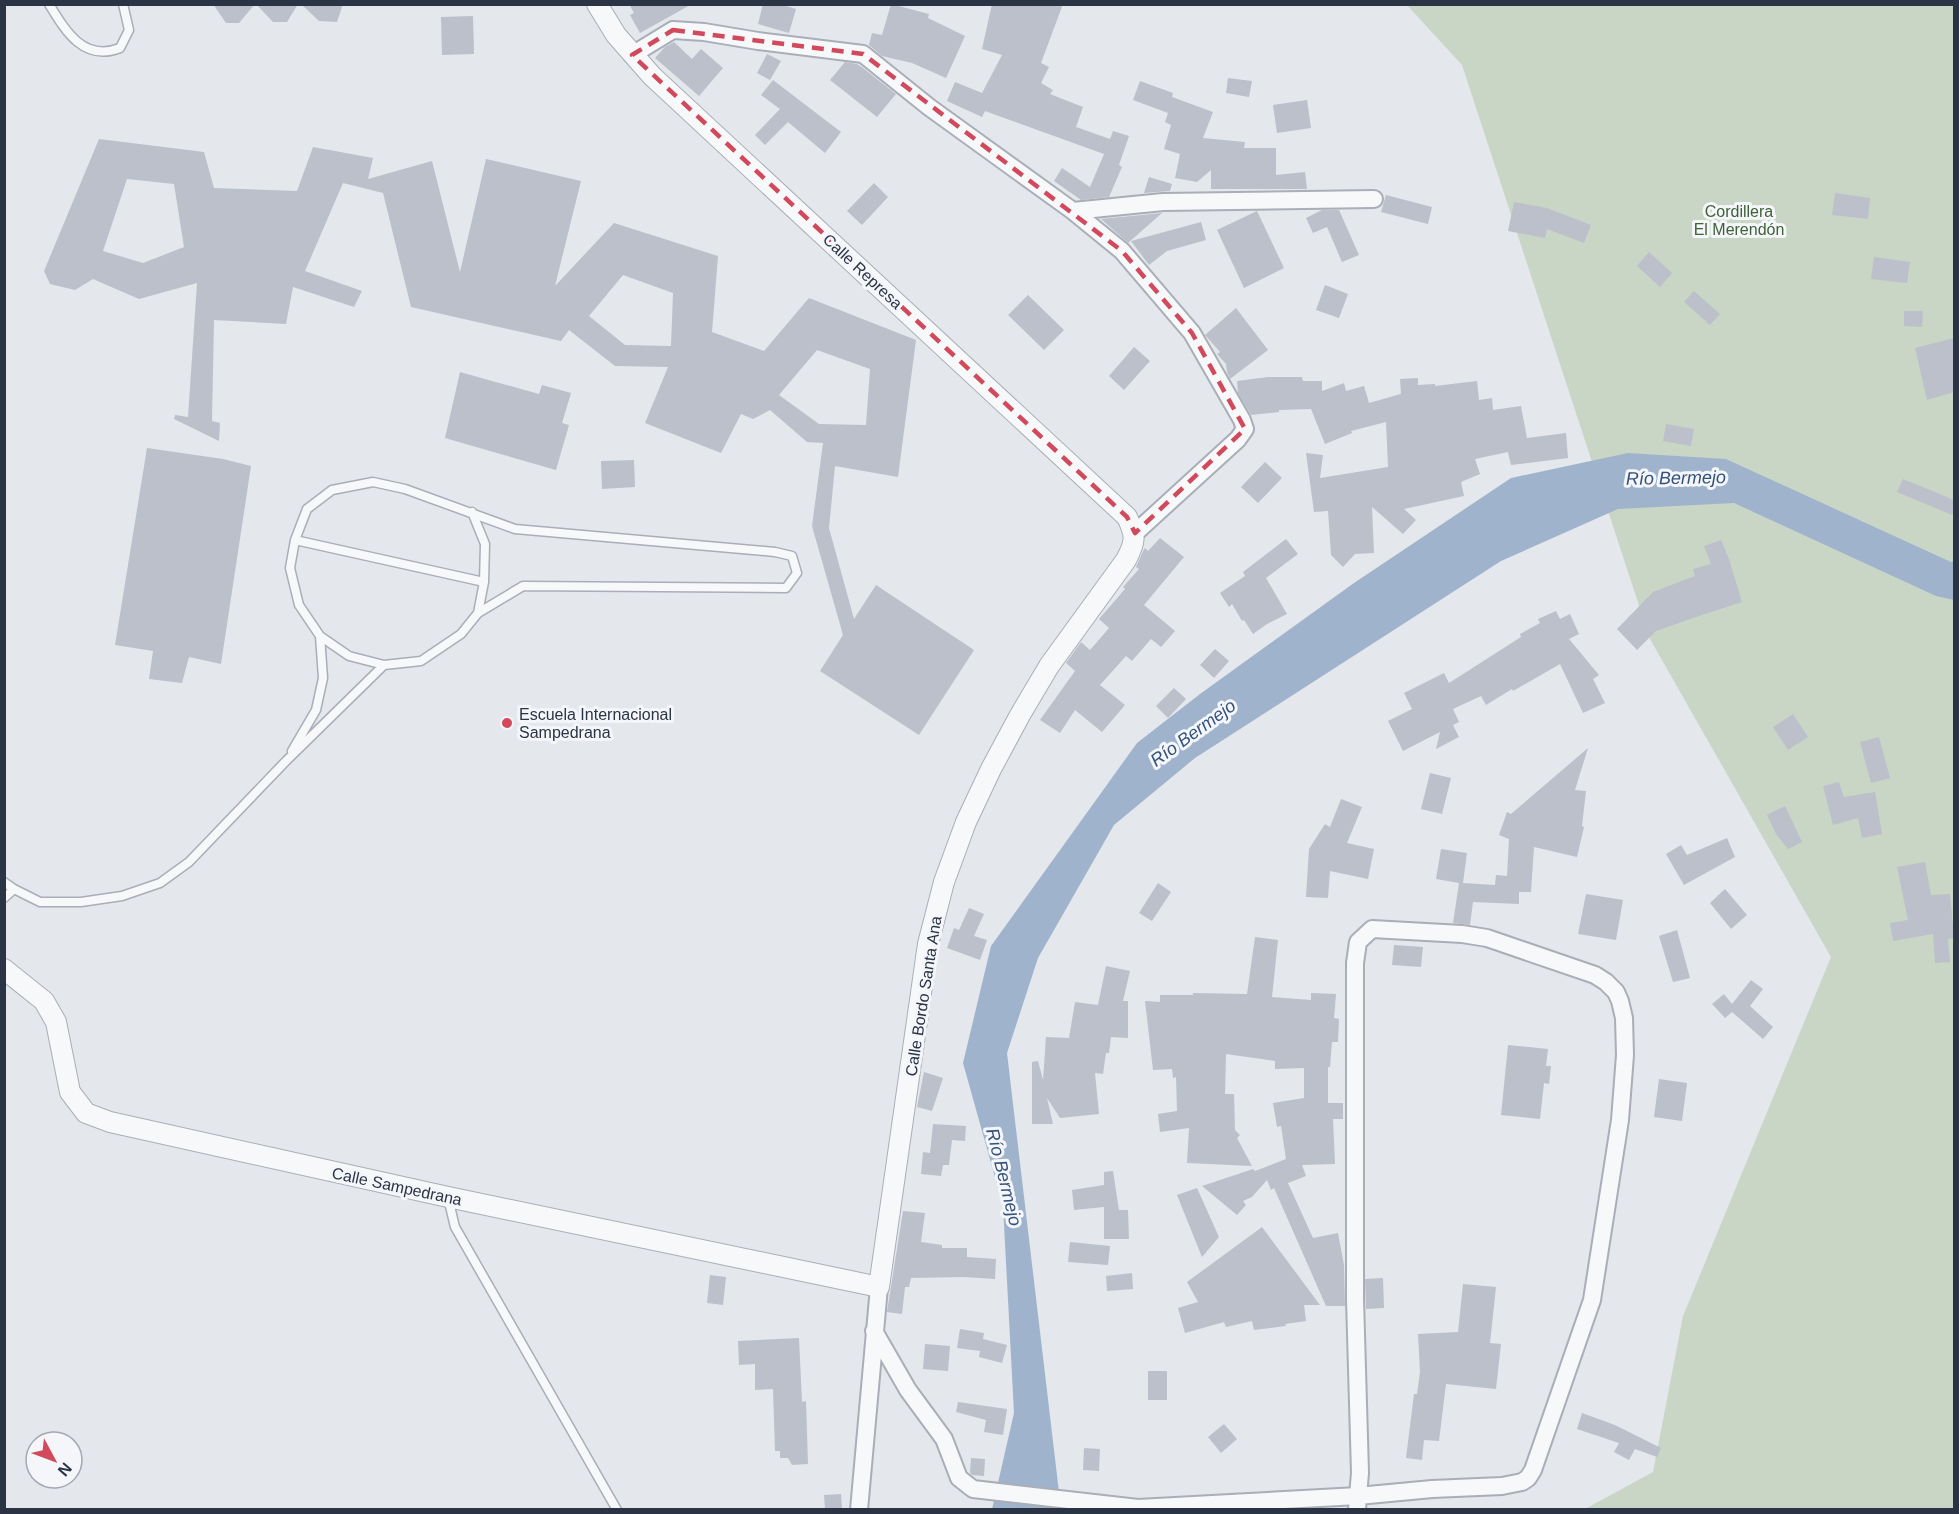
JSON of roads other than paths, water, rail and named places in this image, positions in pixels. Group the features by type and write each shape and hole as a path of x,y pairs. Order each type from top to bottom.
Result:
{"street":[{"name":"Calle Represa","path":"597,4 632,55 652,76 1127,517 1135,533"},
{"path":"632,55 673,30 704,32 863,54 929,107 1073,211 1122,251 1192,333 1245,429 1238,439 1135,533"},
{"path":"1073,211 1163,202 1374,200"},
{"name":"Calle Bordo Santa Ana","path":"859,1509 879,1287 928,945 944,882 966,822 1020,715 1049,666 1126,560 1133,546 1135,533"},
{"path":"874,1331 908,1390 944,1439 959,1478 973,1489 1138,1509 1358,1503 1432,1489 1502,1486 1522,1482 1533,1470 1592,1300 1620,1120 1626,1034 1620,1001 1616,992 1595,975 1487,938 1462,934 1372,929 1358,942 1354,1007 1355,1299 1360,1473 1358,1503"},
{"name":"Calle Sampedrana","path":"4,969 45,1001 56,1022 70,1092 86,1113 110,1122 448,1197 879,1287"}],"lane":[{"path":"50,4 77,43 91,50 107,53 120,48 129,30 123,4"},
{"path":"373,482 405,489 472,512 514,529 775,552 792,556 797,573 786,588 524,586 478,613 461,634 421,661 384,665 349,656 320,636 299,605 290,568 295,540 307,509 332,490 373,482"},
{"path":"472,512 486,544 484,582 478,613"},
{"path":"295,540 484,582"},
{"path":"286,761 316,710 323,678 320,636"},
{"path":"4,882 40,902 81,902 122,896 160,883 189,862 286,761 384,665"},
{"path":"4,898 14,889"},
{"path":"448,1197 455,1227 617,1509"}],"water":[{"name":"Río Bermejo","path":"1628,453 1726,459 1951,562 1954,561 1954,600 1936,596 1734,503 1618,509 1501,561 1195,758 1114,825 1038,958 1007,1053 1061,1509 992,1509 1014,1413 1003,1206 963,1063 991,946 1137,743 1200,694 1354,583 1511,478"}],"place":[{"name":"Escuela Internacional Sampedrana","path":"507,723"}],"park label":[{"name":"Cordillera El Merendón","path":"1739,220"}]}
